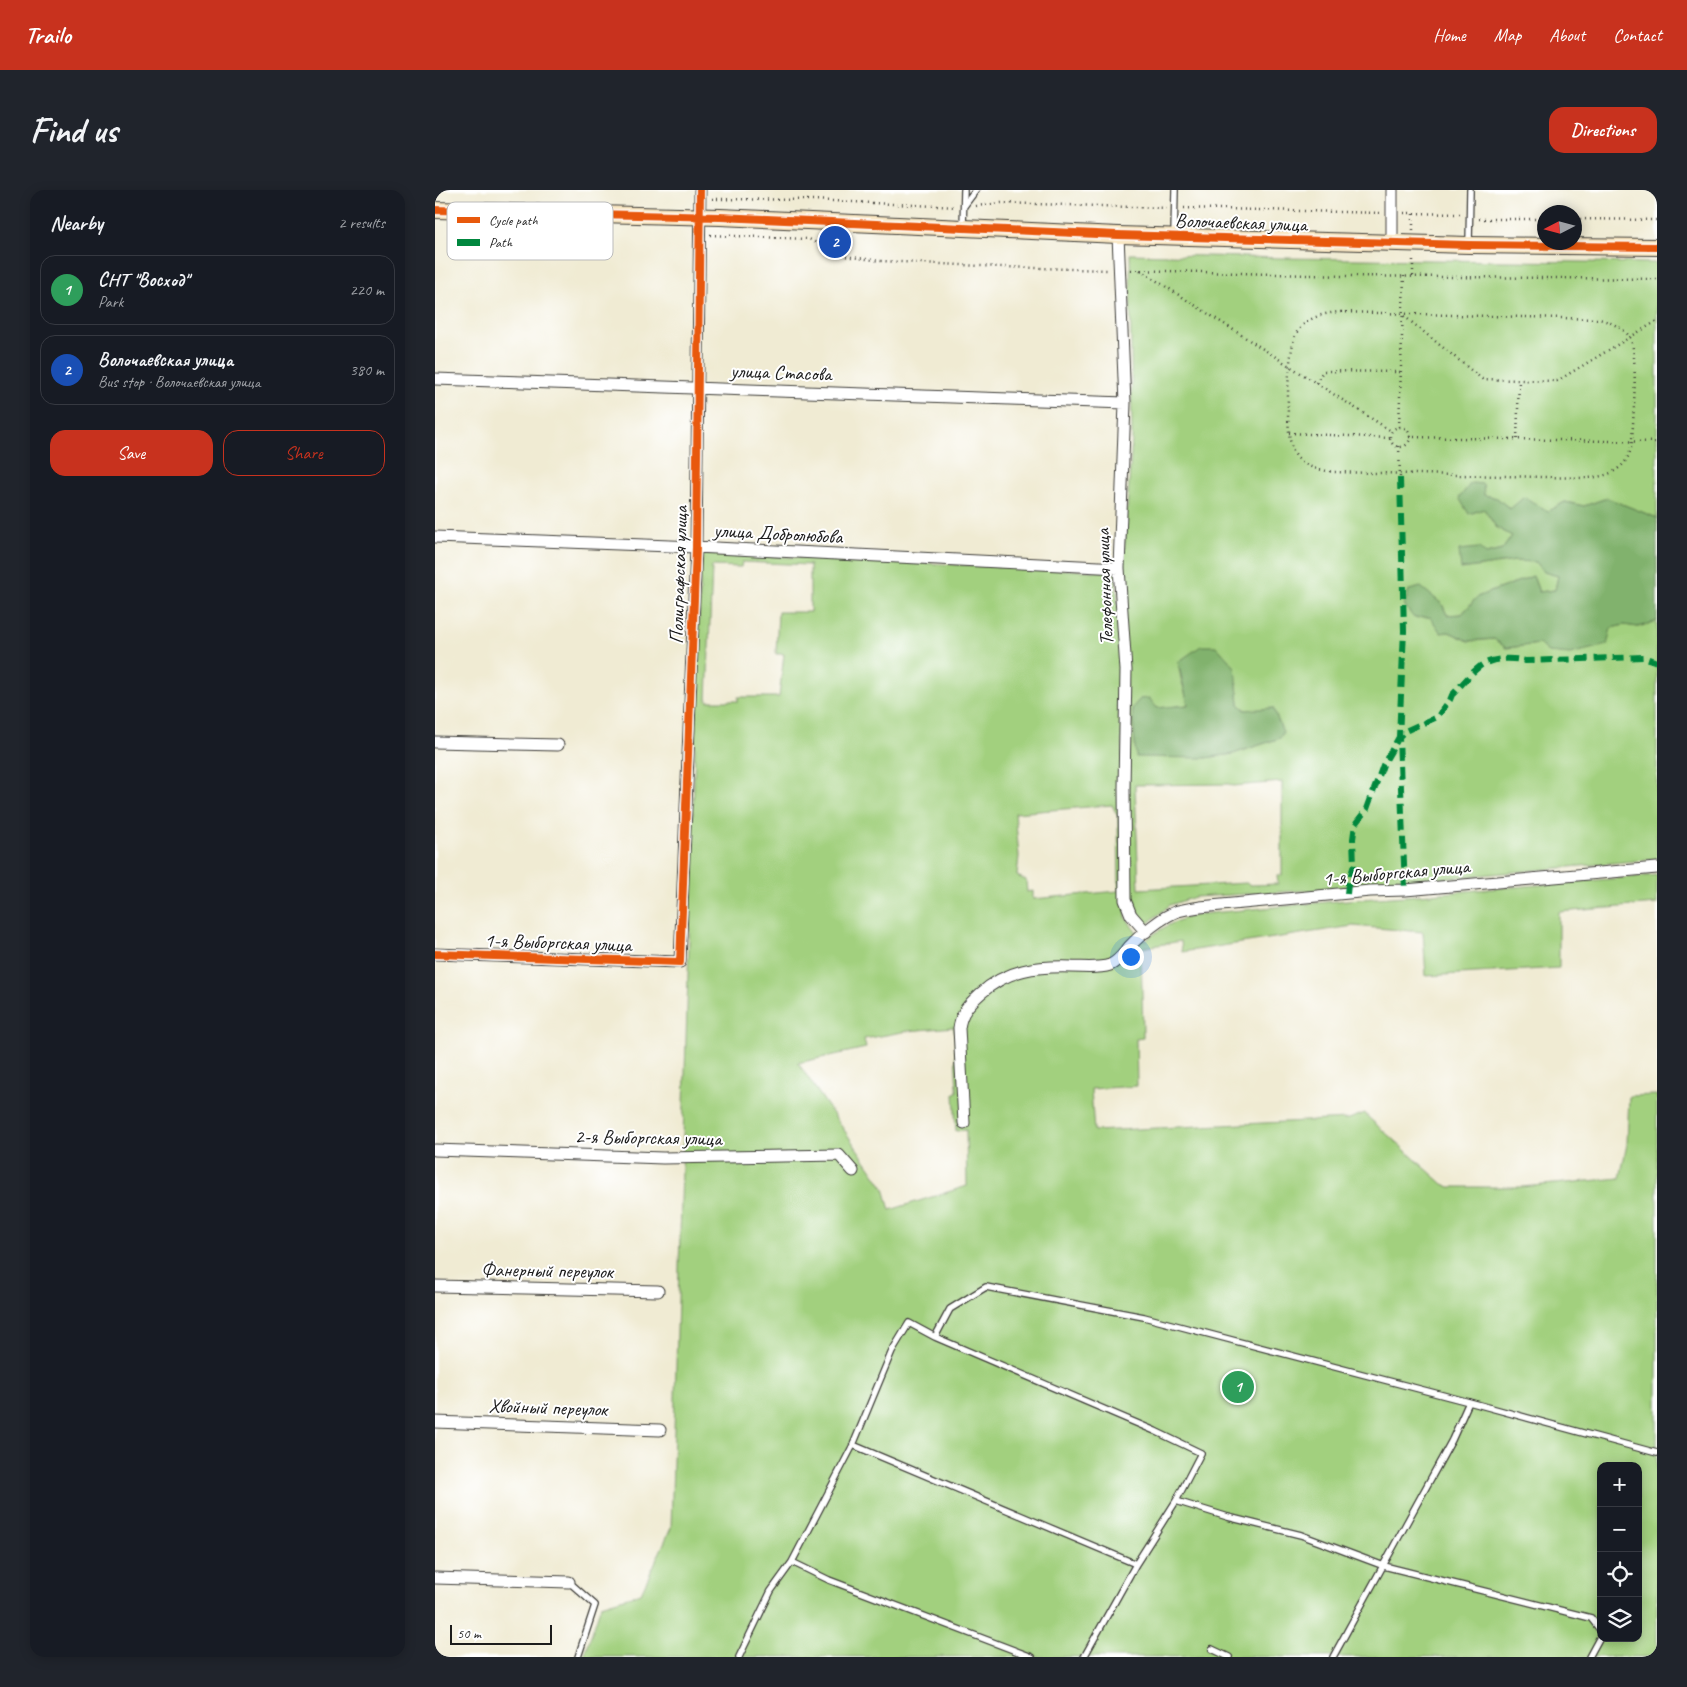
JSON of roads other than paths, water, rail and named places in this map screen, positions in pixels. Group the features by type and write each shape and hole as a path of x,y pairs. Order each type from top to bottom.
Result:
{"street":[{"path":"1392,190 1392,242"},
{"name":"Полиграфская улица","path":"680,962 696,547 700,194"},
{"name":"Волочаевская улица","path":"613,214 699,216 1118,235 1469,245 1657,247"},
{"name":"Телефонная улица","path":"1118,235 1125,403 1119,568 1126,670 1125,900 1136,923 1146,932"},
{"name":"улица Стасова","path":"435,379 1125,403"},
{"name":"улица Добролюбова","path":"435,537 696,547 1119,568"},
{"path":"435,742 558,745"},
{"name":"1-я Выборгская улица","path":"964,1123 959,1028 960,1019 969,1004 997,980 1022,971 1058,967 1097,968 1111,965 1120,959 1129,946 1170,914 1194,908 1657,868"},
{"name":"1-я Выборгская улица","path":"435,954 680,962"},
{"name":"2-я Выборгская улица","path":"435,1150 663,1158 839,1155 853,1171"},
{"name":"Фанерный переулок","path":"435,1286 658,1291"},
{"name":"Хвойный переулок","path":"435,1422 660,1430"},
{"path":"435,1578 569,1582"}],"lane":[{"path":"963,229 964,190"},
{"path":"963,207 976,190"},
{"path":"1174,236 1175,190"},
{"path":"1469,245 1470,190"},
{"path":"935,1337 950,1309 986,1287 1144,1317 1657,1453"},
{"path":"739,1657 771,1591 792,1562 853,1445 892,1351 909,1323 935,1337 1155,1430 1201,1452 1176,1500 1136,1564 1084,1657"},
{"path":"1333,1657 1452,1440 1469,1402"},
{"path":"853,1445 1136,1564"},
{"path":"1176,1500 1229,1517 1301,1535 1383,1566 1591,1618 1597,1626"},
{"path":"792,1562 829,1580 1032,1657"},
{"path":"569,1582 595,1605 578,1657"},
{"path":"1592,1656 1598,1642"},
{"path":"1212,1649 1229,1657"}],"place":[{"name":"Волочаевская улица","path":"835,242"},
{"name":"СНТ \"Восход\"","path":"1238,1387"}]}
